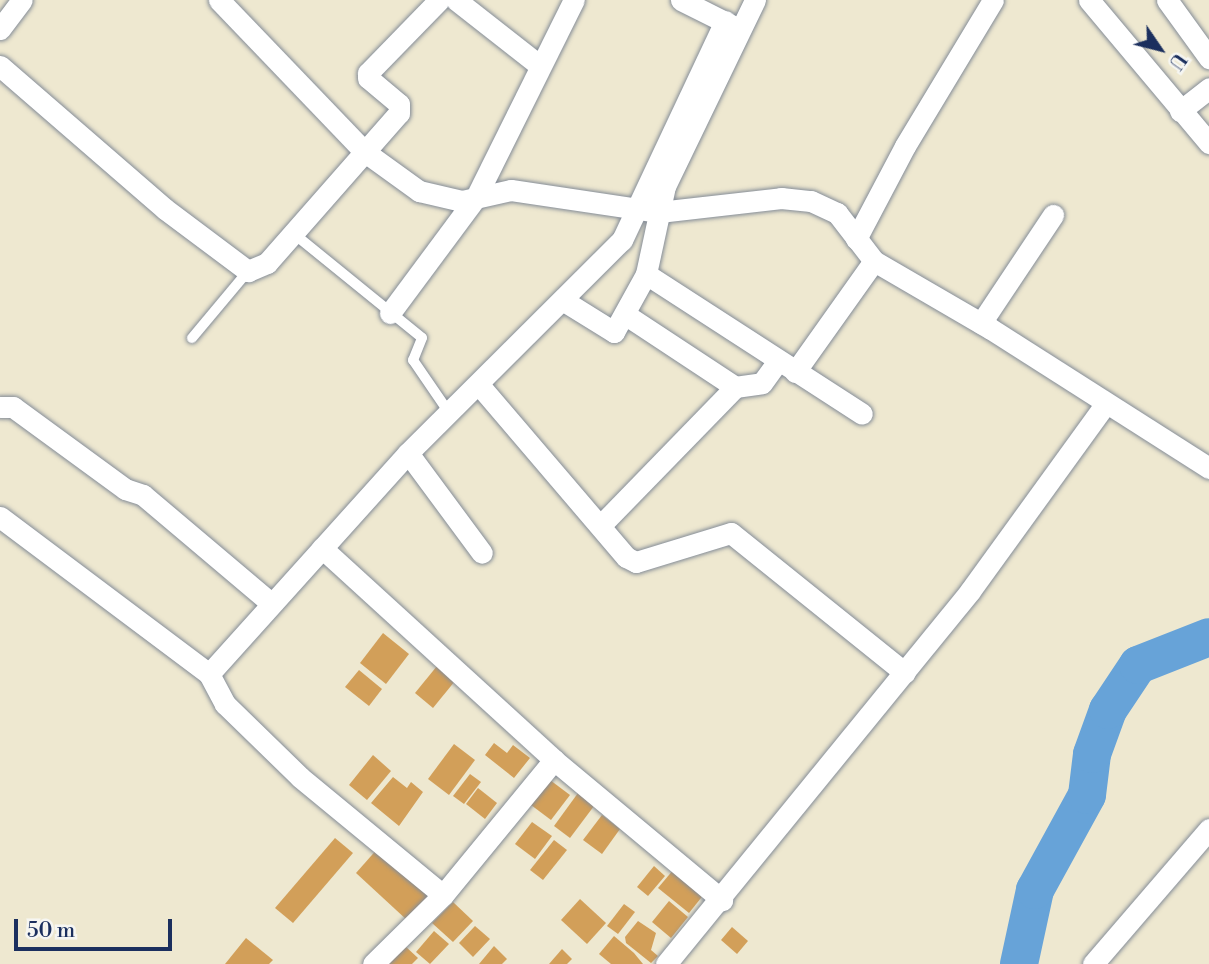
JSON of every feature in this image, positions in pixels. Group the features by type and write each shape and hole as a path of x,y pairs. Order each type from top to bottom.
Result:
{"street":[{"path":"0,29 22,0"},
{"path":"219,0 365,152 419,191 454,200 511,190 651,211 796,199 837,213 874,261 981,323 1209,468"},
{"path":"0,66 165,209 248,271 267,262 400,109 368,73 439,0"},
{"path":"456,0 539,65"},
{"path":"390,313 476,197 539,65 574,0"},
{"path":"681,0 732,25"},
{"path":"209,674 408,453 480,386 651,211 665,186 732,25 755,0"},
{"path":"856,239 905,146 993,0"},
{"path":"1089,0 1120,32 1180,111 1209,143"},
{"path":"1167,0 1209,58"},
{"path":"1180,111 1209,88"},
{"path":"564,301 614,332 626,316 646,274 651,211"},
{"path":"981,323 1053,215"},
{"path":"601,525 735,387 762,383 786,367 874,261"},
{"path":"646,274 862,414"},
{"path":"626,316 735,387"},
{"path":"480,386 626,557 636,562 731,533 905,673"},
{"path":"666,964 722,900 905,673 1106,403"},
{"path":"0,407 13,407 125,489 144,495 271,603"},
{"path":"408,453 482,553"},
{"path":"0,517 209,674 225,704 300,777 443,895"},
{"path":"322,548 554,760 722,900"},
{"path":"373,964 443,895 554,760"},
{"path":"1093,964 1209,829"}],"lane":[{"path":"293,233 422,338 413,360 450,414"},
{"path":"192,338 248,271"}],"building":[{"path":"383,633 409,654 386,684 360,663"},
{"path":"437,666 455,681 433,708 415,693"},
{"path":"359,670 382,689 369,706 345,687"},
{"path":"494,743 507,753 513,745 530,758 514,778 485,755"},
{"path":"454,744 475,760 449,795 428,779"},
{"path":"373,755 391,771 367,800 349,785"},
{"path":"470,774 481,782 464,804 453,796"},
{"path":"393,777 407,788 411,782 423,792 399,826 371,803"},
{"path":"550,780 570,795 551,820 531,805"},
{"path":"478,788 497,803 485,819 466,804"},
{"path":"578,793 594,806 570,838 554,826"},
{"path":"602,815 620,829 602,854 583,840"},
{"path":"532,822 552,836 535,859 515,844"},
{"path":"335,838 353,853 293,923 275,908"},
{"path":"554,840 567,850 543,880 530,870"},
{"path":"379,847 432,895 408,921 356,873"},
{"path":"654,866 665,876 648,896 637,887"},
{"path":"674,869 705,893 689,913 658,888"},
{"path":"580,899 606,923 587,944 561,920"},
{"path":"669,901 688,917 671,938 652,922"},
{"path":"453,902 473,921 453,942 432,923"},
{"path":"624,904 635,912 618,934 607,926"},
{"path":"638,921 656,933 651,950 658,956 651,963 626,943 625,937"},
{"path":"475,926 490,939 473,957 459,943"},
{"path":"732,927 748,941 737,954 721,940"},
{"path":"434,931 449,944 430,964 416,952"},
{"path":"614,936 643,964 611,964 599,954"},
{"path":"246,938 273,960 269,964 225,964"},
{"path":"405,946 418,958 412,964 388,964"},
{"path":"494,946 507,959 502,964 479,964"},
{"path":"562,949 572,959 567,964 549,964"}],"waterway":[{"path":"1019,964 1035,890 1087,795 1092,754 1108,710 1138,665 1209,637"}]}
